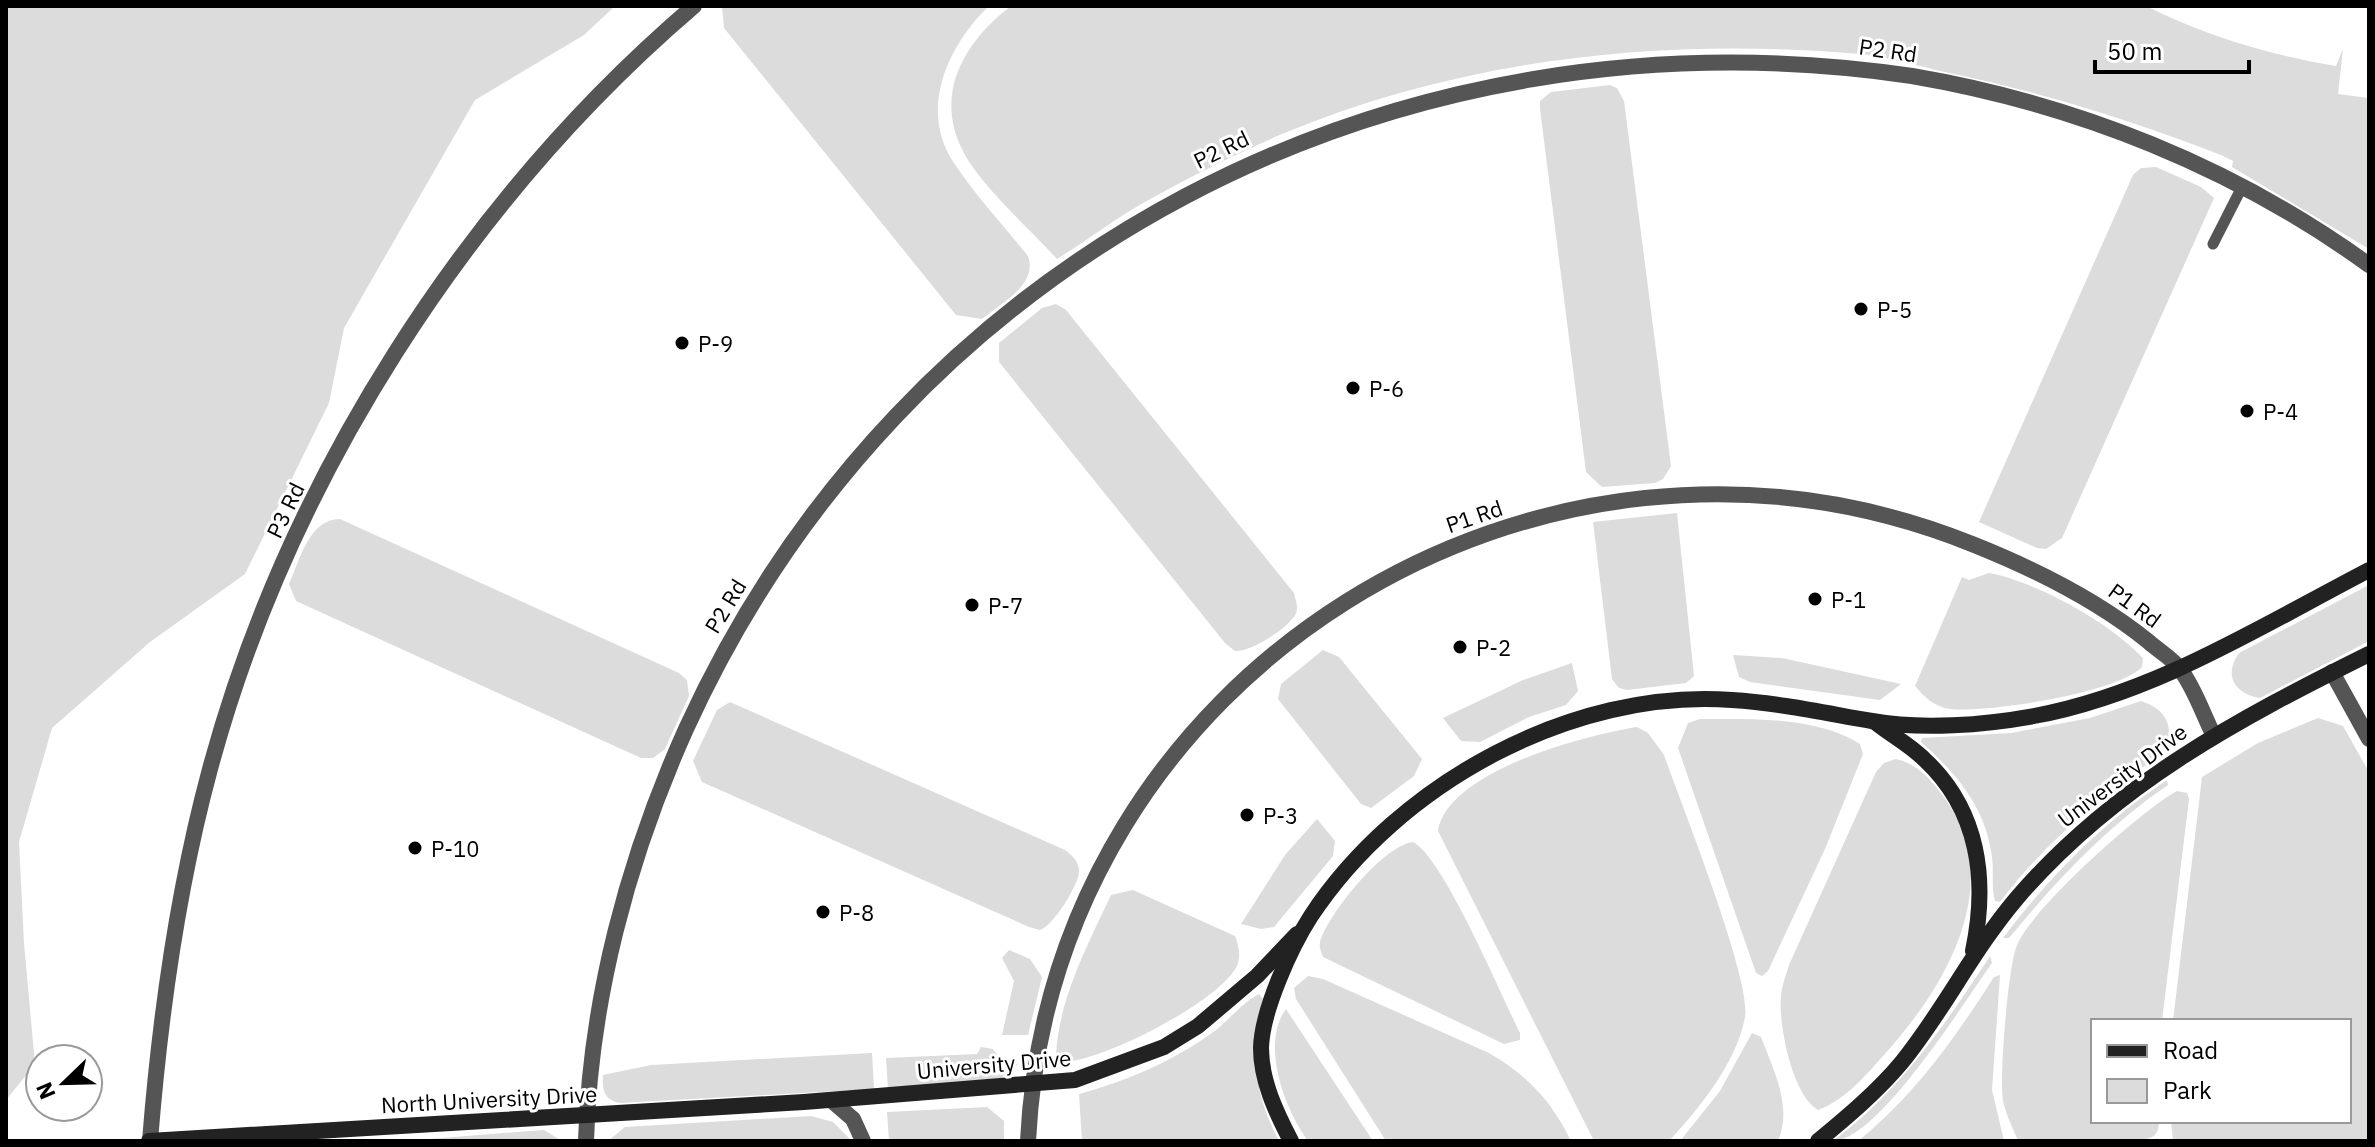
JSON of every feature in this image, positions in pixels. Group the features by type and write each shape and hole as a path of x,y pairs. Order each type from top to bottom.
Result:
{"main road":[{"name":"University Drive","path":"831,1100 1089,1077 1164,1047 1228,1003 1303,929 1351,861 1396,819 1475,764 1563,726 1615,711 1715,699 1794,705 1875,722 1977,723 2032,716 2115,694 2180,668 2369,570"},
{"name":"University Drive","path":"1818,1141 1901,1064 1943,1006 1972,955 2019,896 2090,824 2152,774 2213,734 2369,654"},
{"name":"University Drive","path":"1875,722 1934,769 1969,821 1978,854 1981,887 1972,955"},
{"name":"University Drive","path":"1291,1141 1272,1101 1261,1046 1279,984 1303,929"},
{"name":"North University Drive","path":"149,1141 831,1100"}],"street":[{"name":"P3 Rd","path":"149,1141 171,947 192,844 237,682 295,534 369,394 458,262 575,122 692,7"},
{"name":"P2 Rd","path":"586,1141 596,1025 609,961 648,822 711,674 770,574 858,454 908,398 972,338 1050,276 1163,203 1268,151 1415,98 1505,77 1578,66 1726,58 1874,69 1966,85 2084,118 2161,148 2242,187 2369,265"},
{"name":"P1 Rd","path":"1028,1141 1031,1084 1046,1009 1067,939 1107,853 1164,768 1240,685 1328,613 1401,570 1506,526 1575,509 1674,495 1790,499 1850,508 1923,526 2023,565 2088,599 2180,668"},
{"path":"2180,668 2213,734"},
{"path":"2332,672 2369,739"},
{"path":"831,1100 853,1119 863,1141"}],"lane":[{"path":"2213,244 2242,187"}],"green space":[{"path":"6,6 615,6 584,35 475,100 344,328 329,403 245,574 150,642 52,728 19,842 33,1043 24,1043 24,1078 6,1100"},
{"path":"722,6 989,6 974,22 950,59 938,100 939,122 943,143 954,163 1028,256 1028,276 1016,292 982,319 956,315 724,28"},
{"path":"1011,6 2146,6 2215,35 2287,56 2336,66 2343,49 2338,94 2369,98 2369,249 2232,167 2233,161 2221,155 2085,108 2016,88 1872,55 1787,49 1713,49 1566,59 1422,87 1351,108 1282,134 1196,175 1134,209 1057,259 971,164 955,130 951,109 958,70 968,52 994,20"},
{"path":"1610,85 1617,88 1624,101 1671,466 1663,479 1655,483 1602,487 1586,472 1540,101 1551,92"},
{"path":"2156,167 2201,187 2214,198 2062,538 2046,549 2037,548 1979,522 2133,175 2141,168"},
{"path":"1056,304 1066,310 1294,593 1297,606 1293,619 1269,638 1241,651 1235,651 1225,643 999,362 999,343 1042,308"},
{"path":"1677,513 1694,676 1686,683 1627,690 1619,688 1612,679 1593,522"},
{"path":"340,519 679,673 687,680 689,696 665,749 653,758 641,758 296,601 289,584 307,542 320,526"},
{"path":"1989,573 2029,585 2071,605 2129,644 2143,658 2142,667 2107,685 2050,699 1992,708 1950,709 1935,704 1915,686 1962,577 1969,580"},
{"path":"2369,585 2369,641 2260,698 2244,693 2234,683 2232,669 2239,653"},
{"path":"1323,650 1339,657 1422,759 1414,776 1371,808 1361,804 1278,699 1281,684"},
{"path":"1733,655 1782,658 1901,684 1880,700 1750,682 1739,677"},
{"path":"1572,663 1578,691 1566,705 1529,717 1480,742 1461,741 1443,718 1523,680"},
{"path":"2141,701 2157,709 2166,720 2169,735 2164,752 2076,821 2036,859 2000,902 1995,901 1992,857 1983,823 1968,793 1921,742 1922,738 2011,733 2090,718"},
{"path":"730,702 1065,850 1079,868 1070,895 1045,927 1040,930 1029,927 702,782 693,761 717,710"},
{"path":"2318,718 2343,726 2369,772 2369,1141 2173,1141 2171,1123 2351,1123 2351,1019 2173,1019 2202,777 2258,743"},
{"path":"1700,719 1782,721 1823,728 1860,744 1863,754 1825,849 1768,971 1762,976 1756,973 1678,748 1688,723"},
{"path":"1637,727 1648,733 1664,755 1699,848 1738,967 1745,1017 1741,1034 1725,1068 1704,1100 1669,1141 1594,1141 1438,831 1447,810 1466,791 1491,774 1554,748"},
{"path":"1896,759 1912,765 1931,780 1946,800 1963,833 1970,867 1969,902 1960,936 1927,1000 1861,1080 1837,1100 1818,1110 1809,1102 1794,1075 1782,1023 1782,988 1789,965 1876,772 1884,763"},
{"path":"2167,780 2168,785 2103,837 2009,938 2003,938 2039,893 2078,852 2143,796"},
{"path":"2177,791 2187,793 2189,799 2162,1019 2091,1019 2091,1123 2159,1123 2157,1132 2152,1137 2126,1142 2018,1141 2004,1106 2002,1089 2007,1000 2016,948 2041,911 2063,887 2114,839"},
{"path":"1317,819 1335,841 1333,856 1274,927 1261,929 1241,924 1285,855"},
{"path":"1413,842 1440,873 1455,899 1520,1033 1520,1040 1504,1044 1323,957 1321,939 1347,897 1388,854"},
{"path":"1133,890 1235,936 1239,951 1237,966 1208,996 1157,1028 1103,1052 1062,1062 1056,1056 1058,1035 1076,973 1111,895"},
{"path":"1009,950 1030,959 1042,977 1028,1035 1002,1035 1014,981 1002,958"},
{"path":"1990,956 1992,963 1920,1066 1873,1118 1852,1135 1833,1141 1879,1101 1920,1056"},
{"path":"2000,975 1992,1090 2004,1141 1858,1141 1916,1085 1949,1044 1994,977"},
{"path":"1308,976 1323,979 1489,1053 1537,1090 1571,1141 1386,1141 1296,999 1294,988"},
{"path":"1259,994 1263,999 1256,1037 1256,1072 1264,1106 1279,1141 1082,1141 1079,1094 1115,1083 1168,1060 1216,1030"},
{"path":"1286,1009 1373,1141 1308,1141 1299,1128 1284,1095 1275,1058 1275,1040"},
{"path":"1752,1033 1761,1037 1780,1088 1783,1115 1778,1141 1680,1141 1720,1091"},
{"path":"981,1047 993,1049 1002,1061 1018,1064 1001,1078 888,1089 886,1058 977,1054"},
{"path":"872,1053 874,1089 620,1103 607,1097 603,1085 603,1075 651,1065"},
{"path":"987,1107 1004,1121 1004,1141 889,1141 887,1112"},
{"path":"811,1116 833,1122 852,1141 608,1141 625,1127"},
{"path":"543,1130 562,1141 404,1141"}],"place":[{"name":"P-5","path":"1861,309"},
{"name":"P-9","path":"682,343"},
{"name":"P-6","path":"1353,388"},
{"name":"P-4","path":"2247,411"},
{"name":"P-1","path":"1815,599"},
{"name":"P-7","path":"972,605"},
{"name":"P-2","path":"1460,647"},
{"name":"P-3","path":"1247,815"},
{"name":"P-10","path":"415,848"},
{"name":"P-8","path":"823,912"}]}
